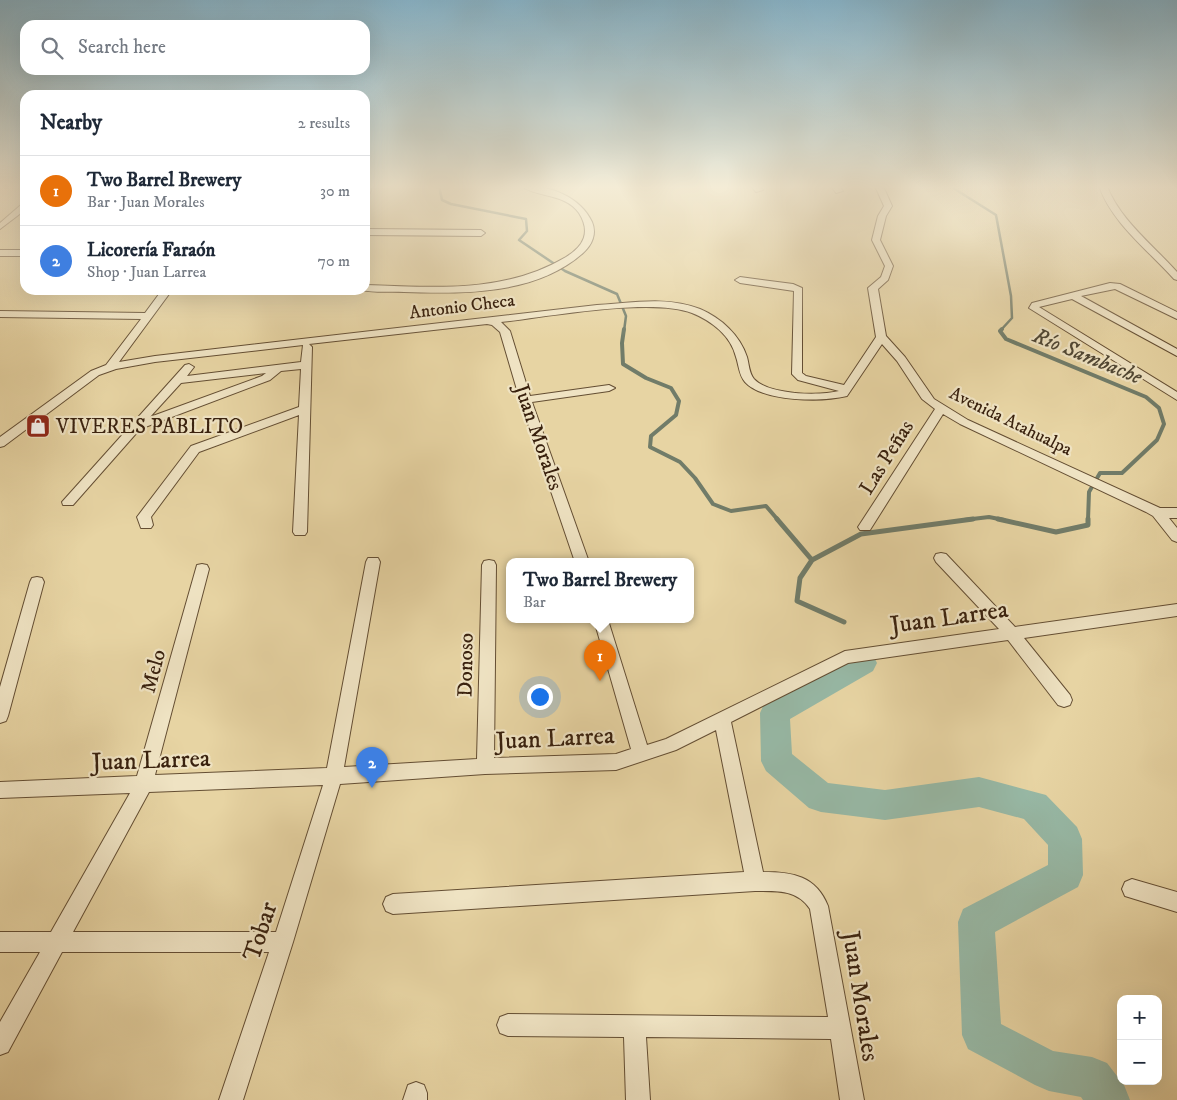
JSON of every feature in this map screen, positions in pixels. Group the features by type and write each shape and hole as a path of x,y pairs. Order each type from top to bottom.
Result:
{"street":[{"path":"370,288 476,288 512,283 549,270 565,262 584,247 589,237"},
{"path":"740,280 793,287 799,290 797,374 802,378 847,389 881,337 873,288 885,278 890,266 876,240 877,237"},
{"path":"1141,237 1177,276"},
{"path":"0,253 20,253"},
{"path":"1177,316 1118,286 1110,286 1035,305 1034,308 1177,398"},
{"path":"110,367 163,295"},
{"path":"1074,296 1177,354"},
{"name":"Antonio Checa","path":"0,443 95,374 110,367 203,354 598,308 656,304 682,307 708,317 732,337 738,346 748,379 756,387 771,392 828,397 843,394 847,389"},
{"path":"0,314 147,316"},
{"name":"Juan Morales","path":"488,321 496,323 505,331 526,400 581,558"},
{"name":"Avenida Atahualpa","path":"881,337 901,359 926,397 941,408 990,435 1158,513"},
{"path":"300,532 306,347"},
{"path":"68,502 190,365 203,354"},
{"path":"177,380 306,365"},
{"path":"136,427 266,378 278,369"},
{"path":"526,400 609,388"},
{"name":"Las Peñas","path":"865,528 941,408"},
{"path":"146,525 144,517 195,449 304,409"},
{"path":"1158,513 1177,513"},
{"path":"1158,513 1177,537"},
{"path":"941,558 1012,633 1064,700"},
{"name":"Tobar","path":"231,1100 283,942 334,776 373,562"},
{"name":"Donoso","path":"485,766 489,565"},
{"name":"Melo","path":"0,1044 144,784 202,569"},
{"path":"0,716 37,582"},
{"name":"Juan Larrea","path":"0,790 334,776 485,766 616,762 670,745 845,657 1177,610"},
{"path":"602,623 641,754"},
{"path":"393,904 755,881 722,718"},
{"name":"Juan Morales","path":"755,881 789,882 805,889 817,901 823,924 852,1100"},
{"path":"1132,889 1177,902"},
{"path":"0,942 283,942"},
{"path":"508,1025 839,1028"},
{"path":"635,1027 638,1100"}],"waterway":[{"path":"521,237 519,240 565,271 617,294 626,316 624,331"},
{"name":"Río Sambache","path":"1000,237 1011,296 1012,318 1000,331"},
{"path":"624,329 622,343 623,364 646,378 671,388 679,401 676,415 651,436 650,447 680,462 695,478 713,504 731,511 766,506 778,520"},
{"name":"Río Sambache","path":"1000,331 1006,339 1146,397 1159,408 1164,424 1157,440 1122,473 1100,473 1089,492 1088,520"},
{"name":"Río Sambache","path":"964,520 989,517 1004,520"},
{"path":"777,519 812,560"},
{"name":"Río Sambache","path":"812,560 861,534 973,519"},
{"name":"Río Sambache","path":"998,519 1056,532 1088,525 1088,520"},
{"name":"Río Sambache","path":"812,560 800,578 797,601 844,622"},
{"path":"863,663 775,713 777,761 821,797 885,805 979,792 1034,806 1065,839 1066,875 976,922 982,1035 1049,1071 1092,1078 1109,1100"}],"place":[{"name":"VIVERES PABLITO","path":"38,426"},
{"name":"Two Barrel Brewery","path":"600,681"},
{"name":"Licorería Faraón","path":"372,788"}]}
